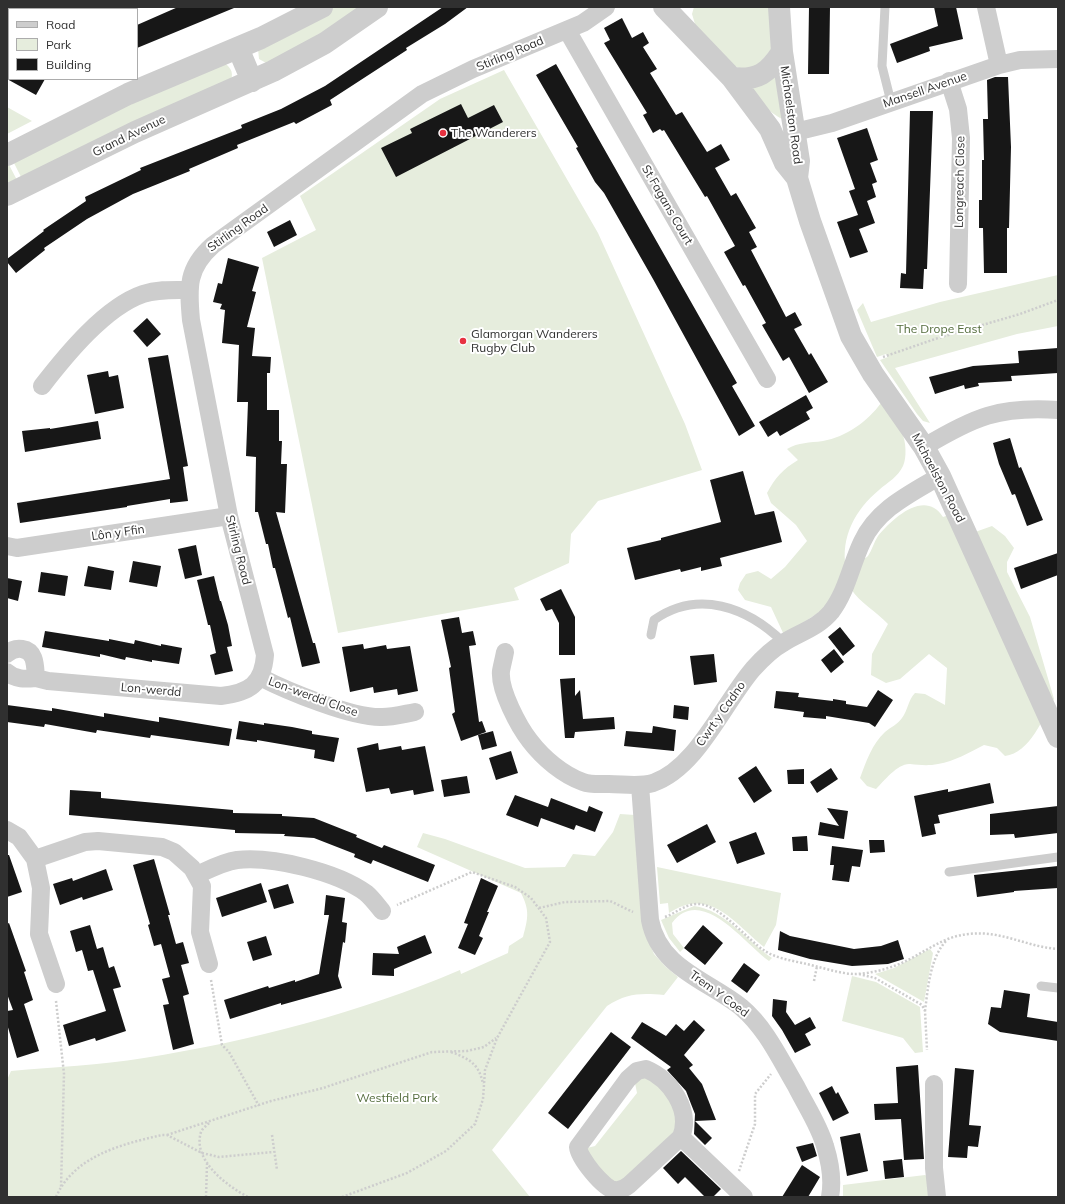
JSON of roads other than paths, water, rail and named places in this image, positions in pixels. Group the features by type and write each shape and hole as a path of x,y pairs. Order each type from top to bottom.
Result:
{"street":[{"path":"7,155 142,88 238,48 322,7"},
{"name":"Grand Avenue","path":"7,195 142,129 252,81 325,43 377,7"},
{"name":"Stirling Road","path":"260,677 264,666 265,655 229,516 191,320 189,290 194,266 202,254 213,245 422,94 473,69 593,18 606,7"},
{"name":"Michaelston Road","path":"664,7 685,17 770,129 785,164 797,178 810,221 851,336 872,374 924,447 940,476 1031,681 1058,737"},
{"name":"Michaelston Road","path":"779,7 782,52 800,161 797,178"},
{"path":"986,7 999,65"},
{"name":"St Fagans Court","path":"567,30 767,379"},
{"path":"238,48 252,81"},
{"path":"732,78 748,78 764,74 773,66 782,52"},
{"name":"Mansell Avenue","path":"795,132 832,123 949,81 999,65 1020,60 1058,59"},
{"name":"Longreach Close","path":"949,81 958,109 961,138 958,284"},
{"path":"42,386 70,350 86,334 125,303 143,294 160,290 189,290"},
{"path":"924,447 948,433 981,417 1022,409 1058,410"},
{"name":"Cwrt y Cadno","path":"505,652 500,673 506,696 522,732 543,755 569,776 584,782 640,785 661,779 680,767 692,754 753,669 774,648 812,627 830,613 844,588 861,543 868,529 877,519 897,502 940,476"},
{"name":"Lôn y Ffin","path":"7,546 17,548 229,516"},
{"path":"7,654 10,650 18,648 27,650 33,655 36,678 23,679 11,676 7,672"},
{"name":"Lon-werdd","path":"36,678 48,682 221,696 237,694 248,690 260,677"},
{"name":"Lon-werdd Close","path":"260,677 298,694 365,716 382,717 415,712"},
{"name":"Trem Y Coed","path":"640,785 650,920 656,941 673,962 741,1008 766,1034 809,1110 825,1145 831,1178 830,1197"},
{"path":"7,830 19,836 35,859 40,888 39,934 56,984"},
{"path":"35,859 85,842 98,841 162,846 174,852 185,860 197,875 202,886 203,897 201,937 209,964"},
{"path":"197,875 223,863 237,860 279,862 322,873 355,887 366,894 382,911"},
{"path":"646,1069 655,1073 664,1080 676,1095 684,1115 681,1137 622,1190 613,1190 606,1186 579,1154 578,1147 628,1079 637,1071 646,1069"},
{"path":"934,1084 934,1168 937,1197"},
{"path":"681,1137 744,1197"}],"lane":[{"path":"885,7 882,66 891,102"},
{"path":"651,635 654,620 667,610 695,604 725,606 752,618 783,642"},
{"path":"949,872 1058,857"},
{"path":"1041,986 1058,988"}],"place":[{"name":"The Wanderers","path":"443,133"},
{"name":"Glamorgan Wanderers Rugby Club","path":"463,341"}],"park label":[{"name":"The Drope East","path":"939,329"},
{"name":"Westfield Park","path":"397,1098"}]}
